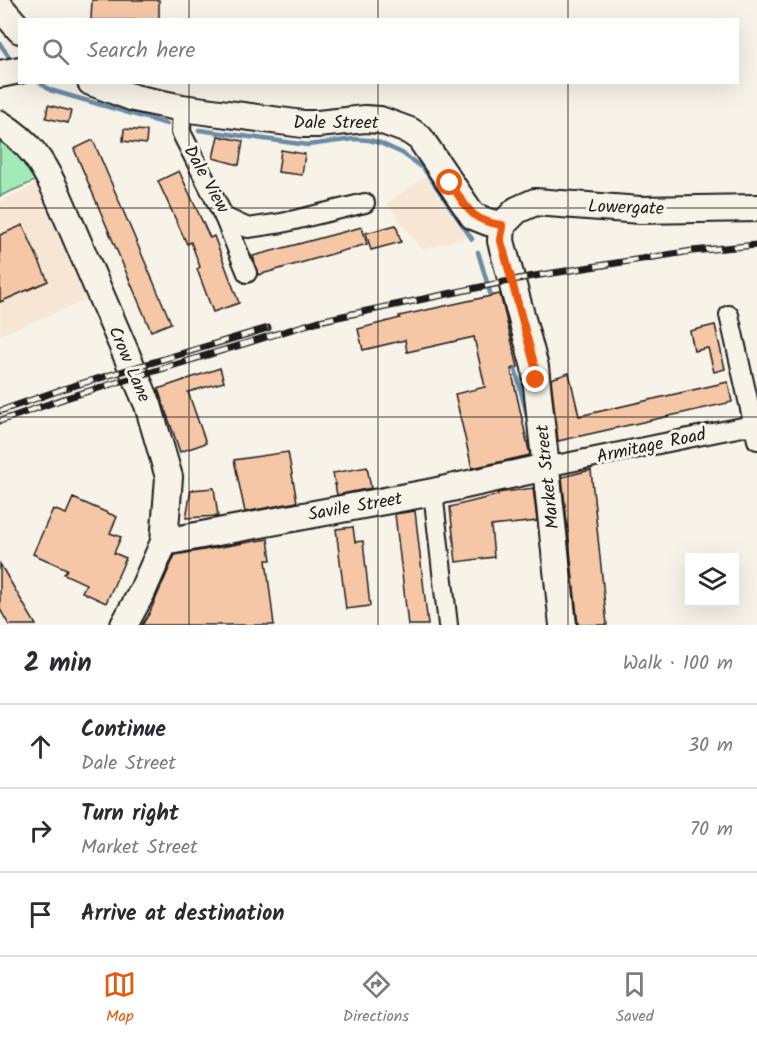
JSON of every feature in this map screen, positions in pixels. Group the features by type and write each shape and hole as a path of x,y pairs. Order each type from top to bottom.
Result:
{"street":[{"path":"0,7 18,28"},
{"path":"0,74 18,70"},
{"name":"Dale Street","path":"96,84 134,98 182,108 303,124 365,119 394,124 420,138 474,216 502,225"},
{"name":"Dale View","path":"182,108 181,132 224,217 248,228 282,223 365,203"},
{"name":"Crow Lane","path":"0,124 19,136 42,162 148,405 169,477 164,542 142,592 124,625"},
{"name":"Lowergate","path":"502,225 517,210 535,202 640,210 757,208"},
{"path":"224,217 247,273"},
{"name":"Market Street","path":"502,225 501,241 535,367 563,625"},
{"path":"729,315 756,429"},
{"name":"Armitage Road","path":"546,467 756,429"},
{"name":"Savile Street","path":"164,542 433,492 546,467"},
{"path":"433,492 448,625"}],"shaded area":[{"path":"425,177 467,237 422,250 387,203"},
{"path":"37,184 86,300 0,335 0,201"}],"green space":[{"path":"0,135 11,145 35,181 0,196"}],"building":[{"path":"92,0 159,0 159,18 91,18"},
{"path":"48,105 71,111 68,123 46,118"},
{"path":"124,129 147,131 146,144 123,141"},
{"path":"218,136 243,141 239,165 213,158"},
{"path":"93,140 171,323 151,331 74,149"},
{"path":"281,150 305,154 302,175 278,172"},
{"path":"179,171 210,238 214,236 239,303 213,312 197,269 200,267 191,242 187,244 158,181"},
{"path":"23,225 48,281 0,302 0,235"},
{"path":"396,225 401,242 371,250 366,233"},
{"path":"362,227 367,244 258,275 253,256"},
{"path":"500,294 518,367 511,369 530,455 472,468 455,394 485,387 474,337 407,352 405,340 363,350 358,329 400,318 399,316"},
{"path":"715,325 725,369 714,372 708,348 694,351 690,331"},
{"path":"220,368 224,382 188,392 206,443 180,452 158,389"},
{"path":"569,373 579,416 728,382 732,402 558,441 551,379"},
{"path":"288,452 297,502 245,512 234,460"},
{"path":"367,467 371,488 337,495 333,473"},
{"path":"591,470 607,625 578,625 562,477"},
{"path":"214,488 218,516 186,518 191,490"},
{"path":"533,488 537,521 491,526 494,557 456,562 450,507 498,495 497,493"},
{"path":"73,498 117,517 110,533 121,537 114,553 126,558 106,603 82,592 86,584 64,574 67,569 33,554 53,509 66,514"},
{"path":"415,511 428,625 408,625 395,514"},
{"path":"353,527 355,542 363,541 370,606 346,609 336,529"},
{"path":"268,539 271,560 266,560 274,625 142,625 175,555"},
{"path":"0,564 36,625 9,625 0,609"}],"waterway":[{"path":"0,44 10,58"},
{"path":"42,84 50,90 167,124"},
{"path":"199,130 308,145 354,139 380,143 402,153 424,169 472,239"},
{"path":"478,252 491,296"},
{"path":"515,368 528,419 532,422"}],"railway":[{"path":"0,421 66,398 319,321 528,277 692,251 757,245"},
{"path":"0,411 63,389 268,328"}],"route":[{"path":"450,183 474,216 502,225 501,241 535,367 536,380"}]}
